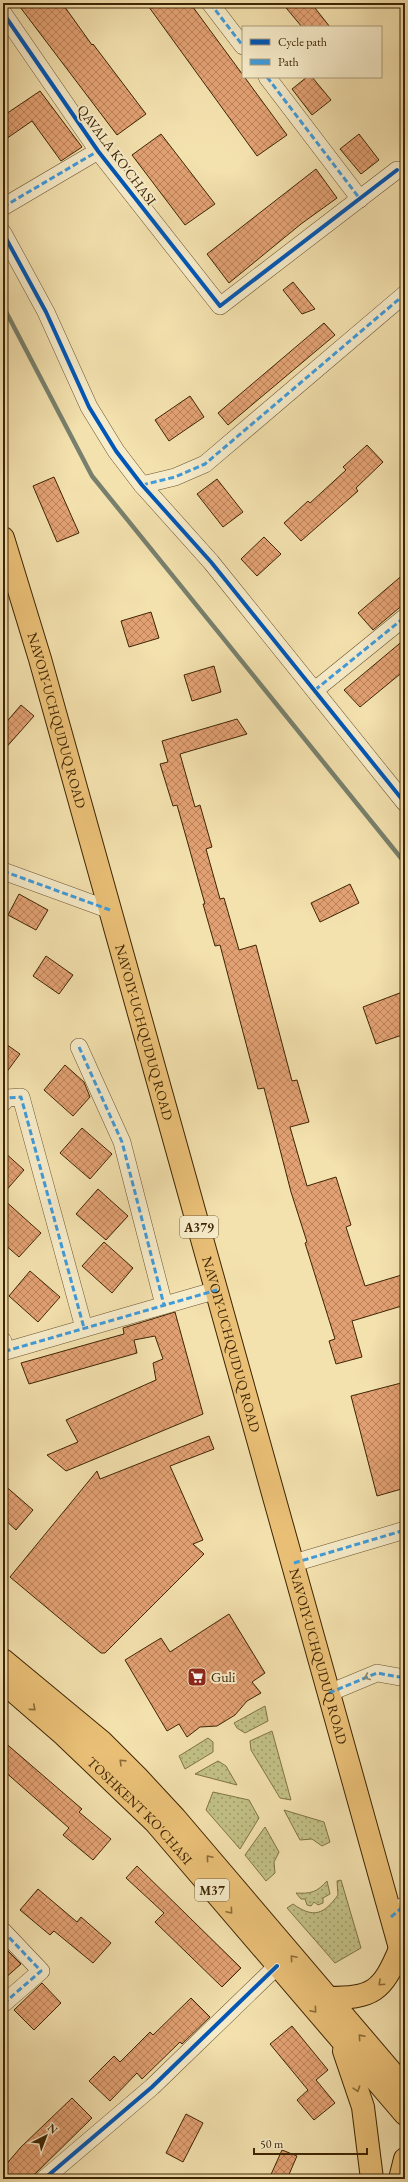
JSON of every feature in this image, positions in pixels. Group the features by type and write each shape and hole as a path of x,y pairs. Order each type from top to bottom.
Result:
{"main road":[{"name":"NAVOIY-UCHQUDUQ ROAD","path":"3,538 40,659 294,1563 329,1693 398,1911 402,1958"},
{"name":"TOSHKENT KO'CHASI","path":"3,1660 102,1742 137,1777 175,1818 327,1998"},
{"name":"TOSHKENT KO'CHASI","path":"3,1682 64,1735 155,1822 339,2039 405,2114"},
{"path":"327,1998 352,1998 371,1993 387,1978 402,1958"},
{"name":"M37","path":"327,1998 405,2088"},
{"path":"339,2039 363,2107 372,2179"},
{"path":"400,2179 405,2160"}],"street":[{"path":"210,3 242,45"},
{"name":"QAVALA KO'CHASI","path":"3,13 98,151 220,306 360,199"},
{"path":"267,78 360,199 397,170"},
{"path":"3,207 98,151"},
{"path":"3,233 46,312 89,407 116,451 142,485 210,562 405,803"},
{"path":"142,485 175,477 205,464 405,294"},
{"path":"315,690 405,617"},
{"path":"3,871 110,910"},
{"path":"80,1047 122,1142 164,1305"},
{"path":"3,1102 7,1098 21,1097 84,1328"},
{"path":"3,1341 6,1351 217,1290"},
{"path":"294,1563 405,1530"},
{"path":"329,1693 377,1673 405,1678"},
{"path":"3,1931 41,1971 3,2004"},
{"path":"44,2179 152,2087 277,1966"}],"shaded area":[{"path":"265,1706 268,1721 245,1733 237,1728 234,1723"},
{"path":"272,1731 291,1800 280,1798 251,1750 250,1741"},
{"path":"208,1738 213,1742 213,1752 185,1769 179,1756"},
{"path":"218,1761 226,1766 237,1785 195,1774"},
{"path":"213,1792 249,1800 259,1818 240,1849 206,1810"},
{"path":"284,1810 324,1822 330,1842 322,1846 312,1839 300,1840"},
{"path":"265,1827 279,1852 274,1862 275,1873 266,1881 245,1855"},
{"path":"341,1880 361,1948 335,1963 287,1908 293,1904 307,1912 313,1913 323,1910 328,1907 338,1895 337,1881"},
{"path":"327,1881 330,1894 323,1898 323,1903 318,1905 314,1902 311,1906 307,1905 305,1899 301,1899 296,1893 313,1892"}],"building":[{"path":"17,3 62,3 92,45 93,44 146,114 117,135"},
{"path":"146,3 190,3 242,74 242,78 245,78 287,135 257,156"},
{"path":"282,3 311,3 329,26 301,26"},
{"path":"306,78 313,78 331,100 312,115 292,89"},
{"path":"40,91 82,147 61,161 32,121 3,141 3,116"},
{"path":"161,134 215,204 185,225 132,155"},
{"path":"359,134 379,160 361,174 340,149"},
{"path":"316,169 337,198 301,224 229,283 207,254"},
{"path":"293,282 315,309 302,314 283,290"},
{"path":"324,323 335,335 228,425 218,413"},
{"path":"190,396 204,417 169,441 155,420"},
{"path":"367,445 383,462 356,488 358,491 301,541 284,523 308,501 310,503 346,470 343,467"},
{"path":"54,477 79,533 57,542 33,486"},
{"path":"217,479 243,512 223,527 197,494"},
{"path":"264,537 281,554 257,576 241,559"},
{"path":"405,573 405,603 373,630 358,613"},
{"path":"151,612 159,638 129,647 121,621"},
{"path":"405,639 405,670 360,707 344,690"},
{"path":"214,666 221,692 192,701 184,675"},
{"path":"21,705 34,716 3,751 3,726"},
{"path":"237,719 247,734 180,754 195,807 200,805 212,847 206,849 220,899 224,898 239,950 256,945 292,1081 297,1080 309,1122 290,1127 307,1186 336,1177 351,1225 346,1227 365,1286 405,1274 405,1305 352,1321 362,1357 336,1364 329,1341 335,1339 305,1243 307,1242 291,1192 264,1088 258,1089 220,945 215,946 203,904 205,904 177,805 173,806 160,764 168,762 162,741"},
{"path":"350,884 359,903 320,922 311,903"},
{"path":"19,894 48,910 36,930 8,915"},
{"path":"46,956 73,975 59,994 33,976"},
{"path":"405,991 405,1034 376,1044 363,1007"},
{"path":"3,1042 20,1054 3,1077"},
{"path":"65,1065 84,1082 90,1097 73,1116 44,1090"},
{"path":"82,1128 112,1154 90,1179 60,1153"},
{"path":"3,1151 24,1170 3,1194"},
{"path":"98,1189 128,1216 106,1240 76,1214"},
{"path":"3,1199 41,1233 19,1257 3,1243"},
{"path":"104,1242 133,1268 112,1293 82,1266"},
{"path":"30,1271 60,1297 38,1322 9,1296"},
{"path":"175,1312 203,1414 66,1471 47,1455 78,1442 66,1420 156,1380 153,1363 163,1359 155,1336 134,1340 137,1353 29,1384 21,1363 124,1334 123,1328"},
{"path":"405,1382 405,1488 377,1496 351,1396"},
{"path":"209,1436 214,1449 170,1466 203,1540 193,1544 204,1554 105,1653 101,1653 10,1577 97,1471 100,1479"},
{"path":"3,1484 33,1510 16,1530 3,1518"},
{"name":"Guli","path":"229,1614 265,1673 252,1682 261,1693 247,1701 235,1715 217,1726 200,1727 187,1737 179,1724 167,1731 125,1660 161,1638 170,1652"},
{"path":"3,1741 82,1809 79,1812 111,1839 93,1860 63,1835 69,1828 3,1770"},
{"path":"137,1866 241,1968 222,1987 155,1922 164,1913 126,1878"},
{"path":"38,1889 77,1922 81,1917 111,1943 93,1963 54,1931 50,1935 20,1910"},
{"path":"3,1946 21,1964 3,1980"},
{"path":"42,1983 61,2003 34,2030 14,2010"},
{"path":"191,1998 210,2017 182,2044 180,2042 142,2079 137,2073 110,2101 89,2081 114,2056 120,2062 150,2032 153,2035"},
{"path":"292,2026 328,2070 316,2080 335,2103 314,2120 297,2100 308,2090 270,2044"},
{"path":"72,2098 92,2118 30,2179 3,2179 3,2168 21,2147"},
{"path":"186,2114 203,2123 183,2162 166,2153"},
{"path":"282,2150 297,2156 287,2179 269,2179"}],"waterway":[{"path":"3,306 92,476 405,863"}],"marked path":[{"path":"210,3 242,45"},
{"path":"268,78 360,199"},
{"path":"3,207 98,151"},
{"path":"142,485 175,477 205,464 405,294"},
{"path":"315,690 405,617"},
{"path":"3,871 110,910"},
{"path":"79,1047 122,1142 164,1305"},
{"path":"3,1103 7,1098 21,1097 84,1328"},
{"path":"3,1341 6,1351 217,1290"},
{"path":"294,1563 405,1530"},
{"path":"329,1693 377,1673 405,1678"},
{"path":"391,1917 405,1905"},
{"path":"3,1931 41,1971 3,2004"}],"cycle path":[{"path":"3,13 98,151 220,306 397,170"},
{"path":"3,233 46,312 89,407 116,451 142,485 211,562 405,803"},
{"path":"44,2179 152,2087 277,1966"}],"place":[{"name":"Guli","path":"197,1677"}]}
